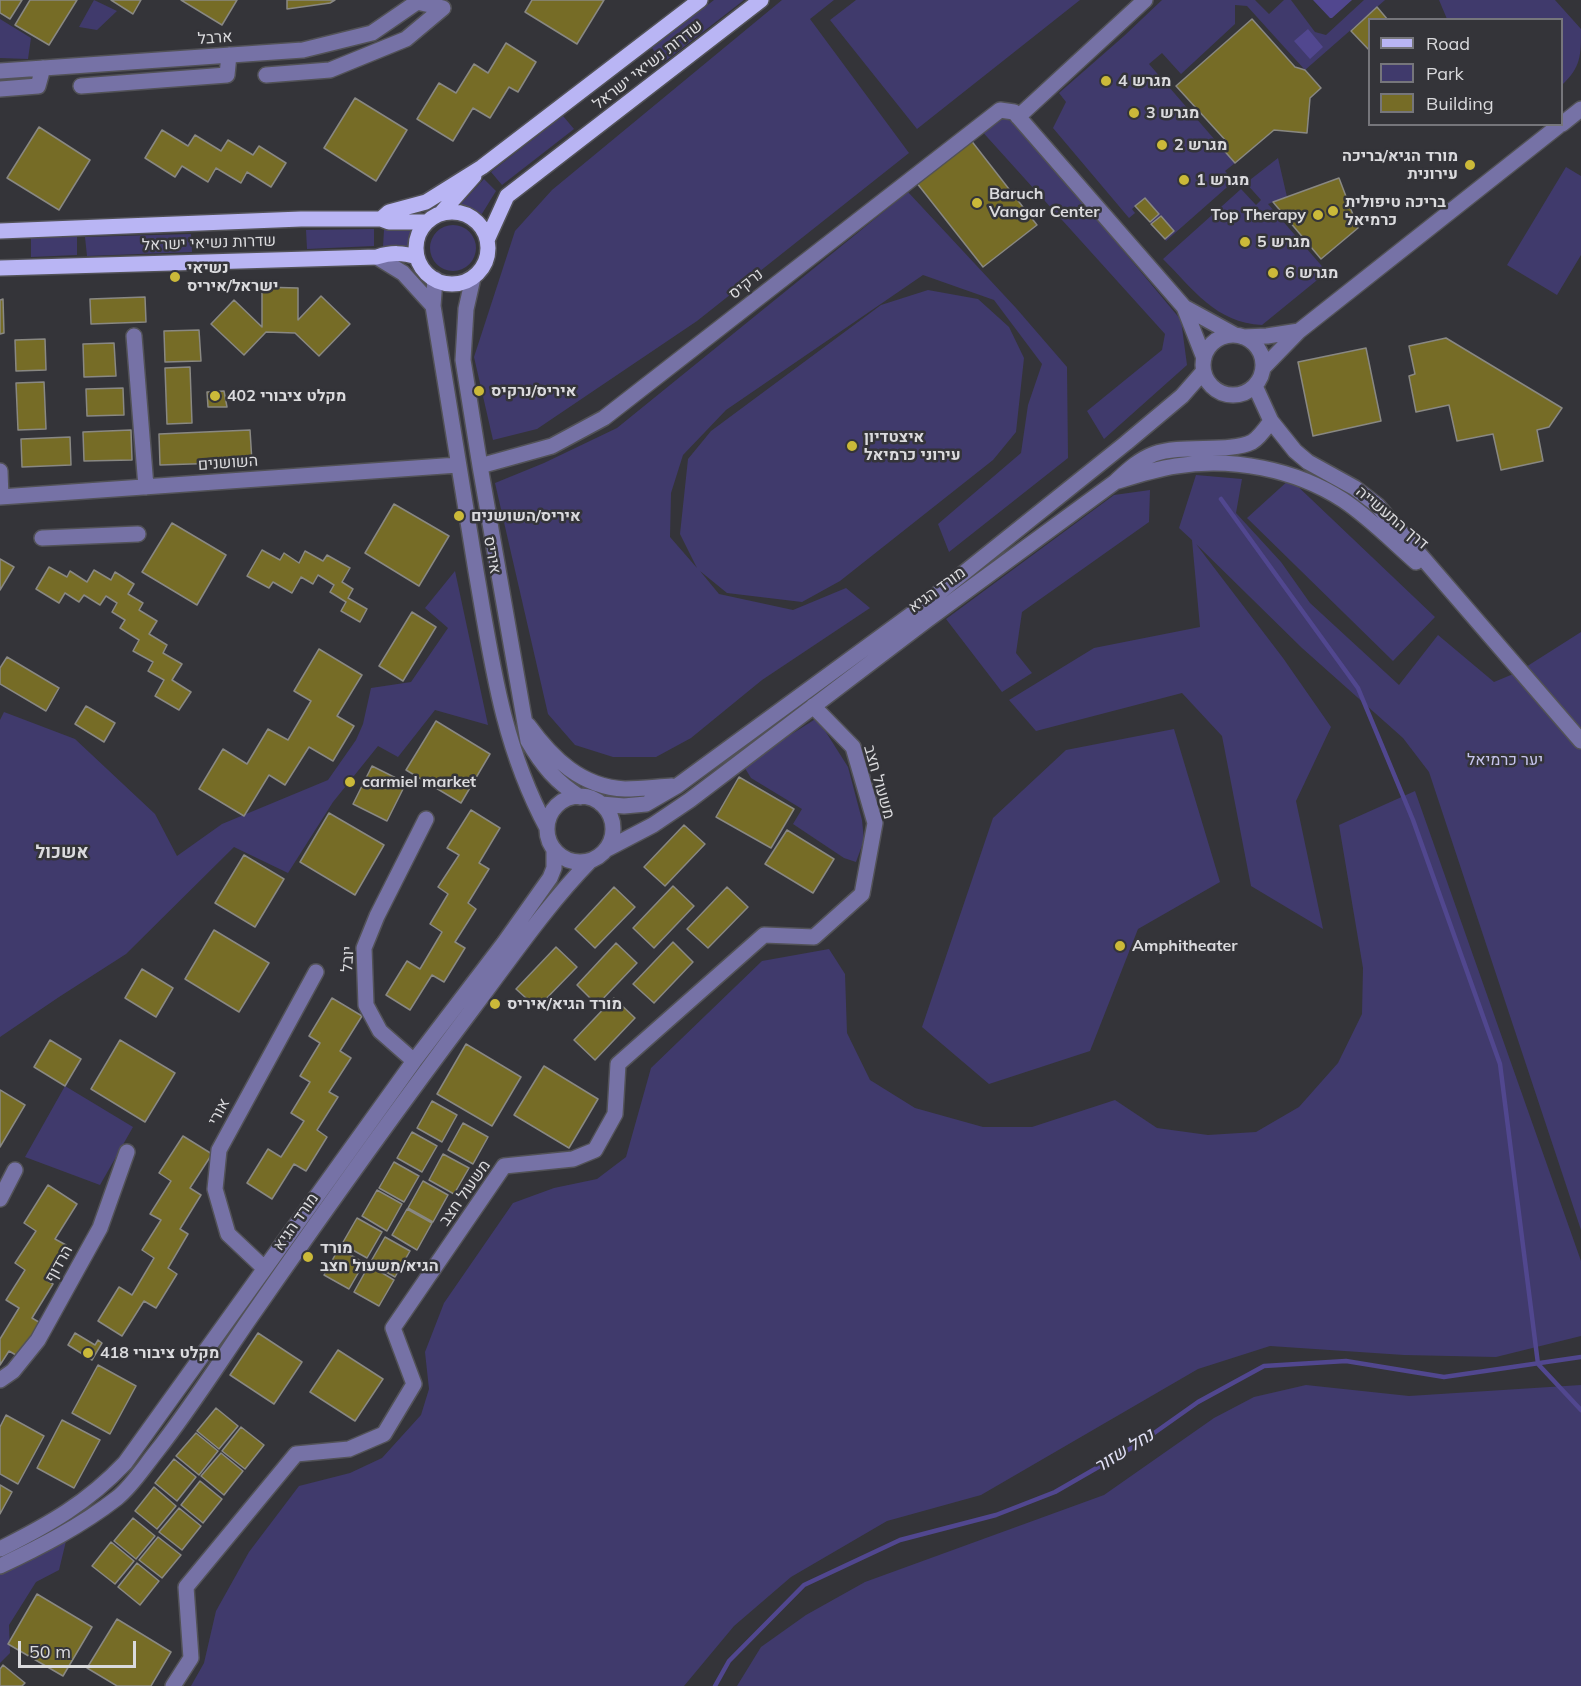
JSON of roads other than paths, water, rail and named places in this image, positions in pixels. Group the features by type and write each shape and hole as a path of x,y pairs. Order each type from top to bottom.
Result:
{"main road":[{"name":"שדרות נשיאי ישראל","path":"381,219 389,212 426,202 482,167 700,0"},
{"name":"שדרות נשיאי ישראל","path":"488,237 507,196 761,0"},
{"name":"שדרות נשיאי ישראל","path":"442,212 482,167"},
{"path":"442,212 465,213 483,227 488,237 487,260 481,270 473,278 453,284 435,279 421,266 417,257 417,239 426,222 442,212"},
{"name":"שדרות נשיאי ישראל","path":"0,231 301,219 381,219 389,222 426,222"},
{"name":"שדרות נשיאי ישראל","path":"0,268 377,256 388,253 403,253 417,257"}],"street":[{"path":"1145,0 1018,117 1184,307 1256,346 1261,354 1263,368 1255,386 1247,392 1229,396 1212,388 1206,381 1184,307"},
{"path":"266,75 330,70 406,39 443,8 418,1"},
{"name":"ארבל","path":"0,71 303,50 372,33 418,1"},
{"path":"81,86 227,75 229,55"},
{"path":"0,89 38,86 43,68"},
{"path":"1563,122 1581,109"},
{"name":"נרקיס","path":"480,466 552,446 604,418 1000,110 1014,112 1018,117"},
{"path":"1263,368 1299,331 1558,126"},
{"path":"377,256 403,273 433,306"},
{"name":"איריס","path":"473,278 466,309 464,360 523,717 528,741 542,764 561,785 580,797"},
{"name":"איריס","path":"435,279 433,306 458,465 501,707 517,760 536,807 548,828"},
{"path":"1203,365 1212,343 1220,338 1267,336 1299,331"},
{"path":"134,336 146,486"},
{"name":"מורד הגיא","path":"601,804 624,806 646,804 677,786 920,608 1182,396 1203,365"},
{"path":"1255,386 1270,421"},
{"name":"מורד הגיא","path":"607,849 653,825 690,800 927,620 1116,482 1133,465 1154,454 1251,442 1270,421"},
{"name":"דרך התעשייה","path":"1270,421 1301,457 1355,488 1377,505 1581,741"},
{"path":"1177,465 1196,447"},
{"name":"דרך התעשייה","path":"1116,482 1177,465 1201,463 1232,463 1280,473 1316,486 1342,500 1367,519 1460,601"},
{"name":"השושנים","path":"0,496 458,465"},
{"path":"0,471 0,496"},
{"path":"42,538 138,534"},
{"name":"משעול חצב","path":"173,1686 190,1658 186,1587 296,1454 349,1449 384,1434 414,1384 393,1329 504,1166 573,1159 595,1150 615,1114 618,1064 764,935 814,937 862,894 875,823 853,747 813,706"},
{"path":"523,717 551,754 571,772 596,784 624,789 677,786"},
{"path":"580,797 591,798 601,804 609,813 613,823 613,834 607,849 590,861 582,862 571,861 554,849 548,828 549,818 562,802 580,797"},
{"name":"יובל","path":"414,1061 380,1031 366,1005 364,948 377,916 426,819"},
{"name":"מורד הגיא","path":"0,1549 41,1529 75,1508 103,1486 125,1463 414,1061 550,878 554,868 554,849"},
{"name":"מורד הגיא","path":"0,1566 47,1543 82,1521 118,1497 139,1474 181,1420 249,1320 426,1071 516,951 574,877 590,861"},
{"name":"אורי","path":"264,1268 228,1234 215,1189 219,1150 316,972"},
{"name":"הרדוף","path":"0,1380 14,1371 38,1340 100,1228 127,1152"},
{"path":"0,1199 15,1170"}],"waterway":[{"path":"1221,499 1358,688 1413,820 1500,1064 1538,1364 1581,1410"},
{"name":"נחל שזור","path":"715,1686 729,1661 804,1585 900,1540 996,1515 1055,1492 1140,1443 1198,1402 1264,1366 1346,1361 1444,1377 1581,1357"}],"place":[{"name":"מגרש 4","path":"1106,81"},
{"name":"מגרש 3","path":"1134,113"},
{"name":"מגרש 2","path":"1162,145"},
{"name":"מורד הגיא/בריכה עירונית","path":"1470,165"},
{"name":"מגרש 1","path":"1184,180"},
{"name":"Baruch Vangar Center","path":"977,203"},
{"name":"בריכה טיפולית כרמיאל","path":"1333,211"},
{"name":"Top Therapy","path":"1318,215"},
{"name":"מגרש 5","path":"1245,242"},
{"name":"מגרש 6","path":"1273,273"},
{"name":"נשיאי ישראל/איריס","path":"175,277"},
{"name":"איריס/נרקיס","path":"479,391"},
{"name":"מקלט ציבורי 402","path":"215,396"},
{"name":"איצטדיון עירוני כרמיאל","path":"852,446"},
{"name":"איריס/השושנים","path":"459,516"},
{"name":"carmiel market","path":"350,782"},
{"name":"Amphitheater","path":"1120,946"},
{"name":"מורד הגיא/איריס","path":"495,1004"},
{"name":"מורד הגיא/משעול חצב","path":"308,1257"},
{"name":"מקלט ציבורי 418","path":"88,1353"}],"district":[{"name":"אשכול","path":"62,853"}],"park label":[{"name":"יער כרמיאל","path":"1505,760"}]}
